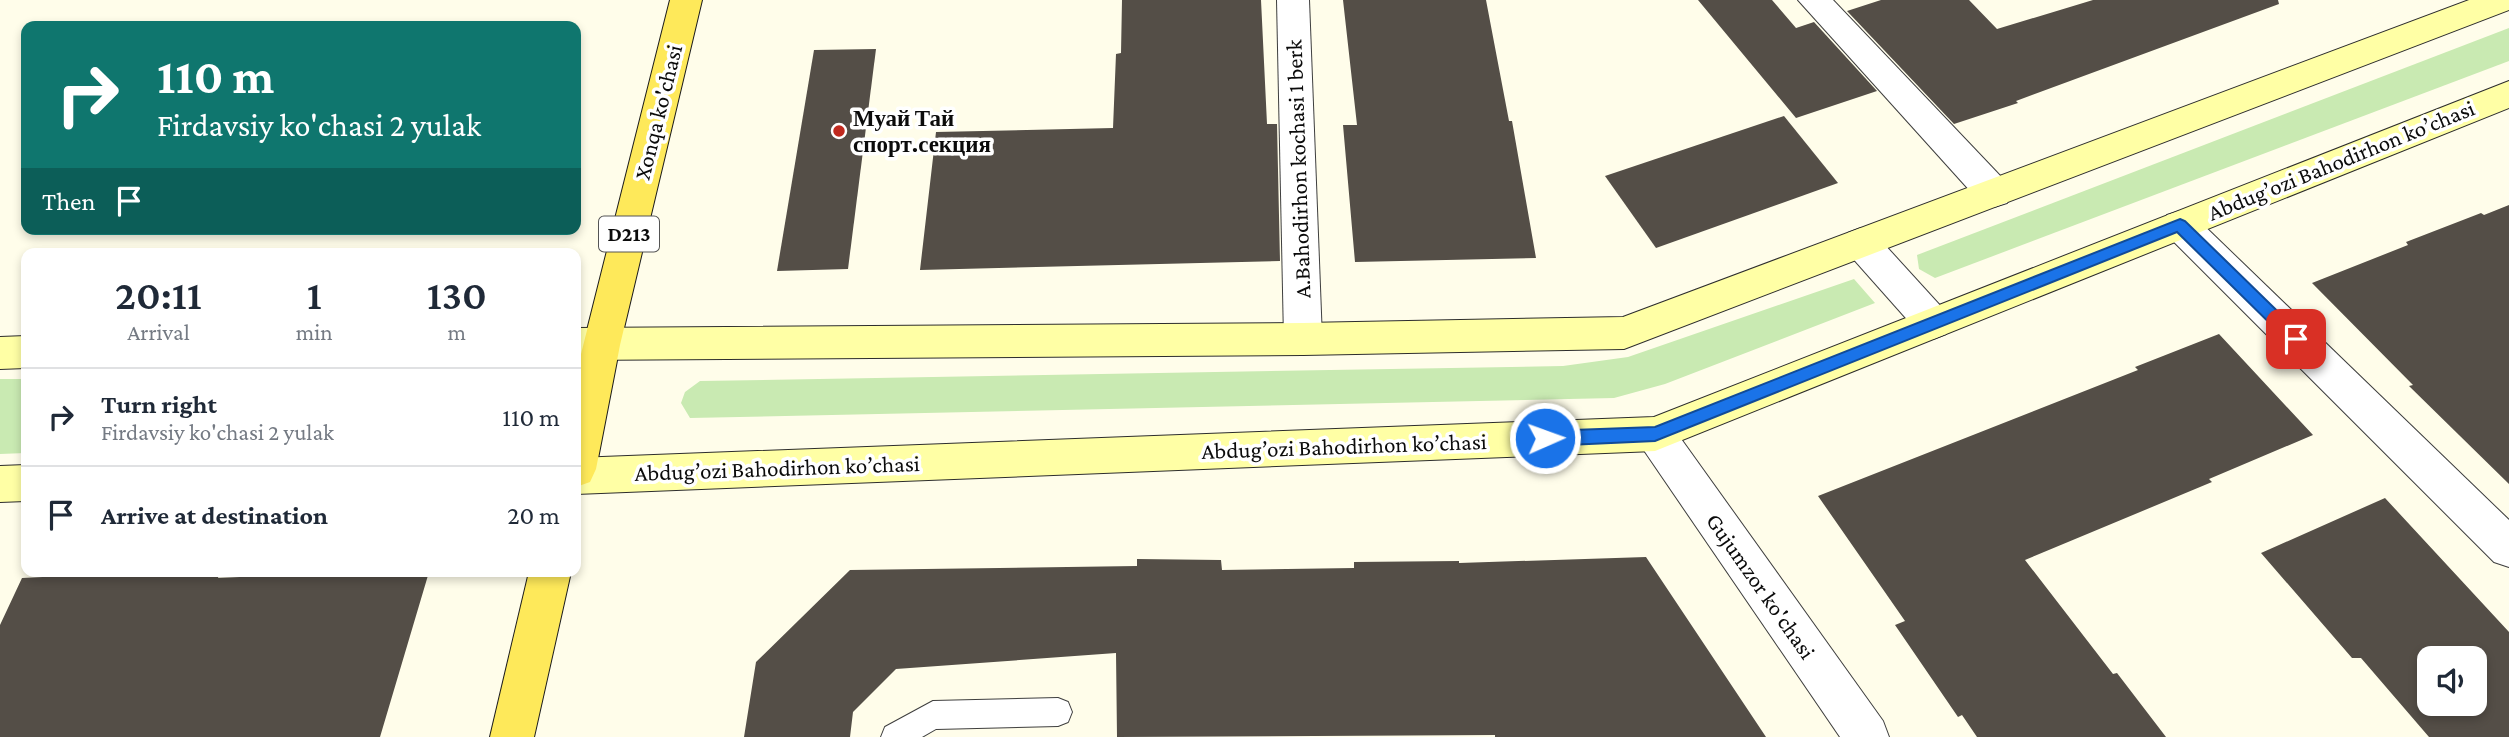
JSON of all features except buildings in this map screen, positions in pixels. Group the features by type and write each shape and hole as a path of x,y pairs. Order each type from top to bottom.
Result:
{"main road":[{"name":"Xonqa ko'chasi","path":"581,417 588,344 685,0"},
{"path":"588,344 1303,339 1624,333 2502,0"},
{"name":"Abdug’ozi Bahodirhon ko’chasi","path":"581,476 1655,434 2509,94"},
{"path":"0,353 21,352"},
{"path":"0,484 21,483"},
{"path":"512,737 549,577"}],"street":[{"name":"A.Bahodirhon kochasi 1 berk","path":"1293,0 1303,339"},
{"path":"1814,0 1994,193"},
{"path":"2180,225 2509,548"},
{"path":"1861,243 1933,323"},
{"name":"Gujumzor ko'chasi","path":"1655,434 1867,737"}],"lane":[{"path":"895,737 933,715 1058,712"}],"green space":[{"path":"2509,28 2509,61 1935,278 1919,269 1917,255"},
{"path":"1854,279 1875,303 1665,384 1614,398 690,418 681,403 685,392 700,381 1563,366 1628,357"},
{"path":"0,379 21,379 21,453 0,454"}],"place":[{"name":"Муай Тай спорт.секция","path":"839,131"}],"route":[{"path":"1545,438 1655,434 2180,225 2296,339"}]}
